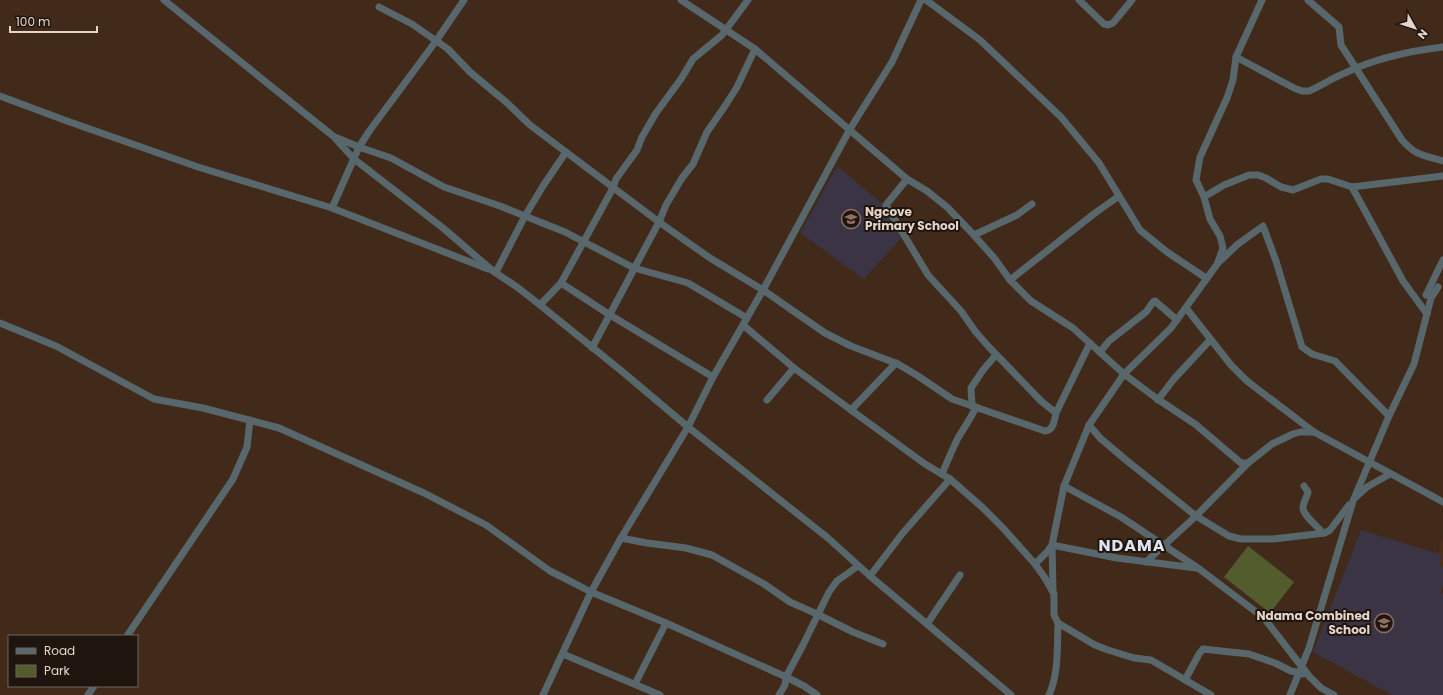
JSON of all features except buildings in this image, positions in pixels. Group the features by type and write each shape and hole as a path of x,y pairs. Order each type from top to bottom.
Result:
{"street":[{"path":"164,0 333,136 354,159 442,228 494,272 540,305 688,427 828,538 858,566 1011,695"},
{"path":"332,208 359,147 464,0"},
{"path":"682,0 755,49 908,179 927,191 947,207 995,259 1010,280 1031,301 1073,328 1124,374 1158,400 1195,424 1241,463 1248,463"},
{"path":"540,305 561,283 613,188 616,179 637,150 642,137 656,112 681,79 693,59 722,35 748,0"},
{"path":"544,695 591,592 621,538 688,427 713,377 763,290 850,129 892,62 921,0"},
{"path":"926,0 980,40 1061,117 1092,152 1140,230 1167,252 1206,278"},
{"path":"1079,0 1104,24 1108,25 1113,23 1132,0"},
{"path":"1218,263 1222,248 1220,236 1210,219 1204,197 1196,180 1200,157 1227,98 1233,80 1236,57 1262,0"},
{"path":"1308,0 1339,27 1341,45 1402,140 1417,154 1443,161"},
{"path":"380,7 412,24 448,49 470,72 506,102 530,125 659,222 710,258 763,290 825,334 851,346 896,363 952,399 1045,431 1050,430 1054,426 1056,413 1090,343"},
{"path":"1236,57 1302,91 1309,91 1374,61 1414,50 1443,48"},
{"path":"592,348 659,222 666,205 682,178 693,164 709,128 737,87 755,49"},
{"path":"0,96 198,167 332,208 494,272"},
{"path":"333,136 391,158 444,187 565,232 634,268 688,283 747,318"},
{"path":"494,272 543,186 566,152"},
{"path":"1204,197 1224,185 1249,175 1258,175 1288,190 1299,188 1322,179 1328,179 1352,187 1443,176"},
{"path":"908,179 886,205 928,275 961,311 975,331 996,355 1041,401 1056,413"},
{"path":"1352,187 1403,281 1427,314"},
{"path":"1010,280 1119,196"},
{"path":"974,235 1017,215 1032,204"},
{"path":"1049,695 1053,687 1056,671 1058,623 1054,615 1052,545 1064,486 1089,425 1124,374 1171,328 1206,278 1218,263 1238,244 1263,226 1276,261 1302,347 1312,354 1335,360 1389,416"},
{"path":"1426,295 1443,260"},
{"path":"561,283 610,315 713,377"},
{"path":"1416,300 1441,285"},
{"path":"1290,695 1301,670 1353,501 1389,416 1414,364 1431,298 1441,285"},
{"path":"1100,352 1109,341 1146,312 1152,302 1156,301 1177,320"},
{"path":"1186,308 1210,340 1247,381 1314,432 1443,502"},
{"path":"0,323 56,346 154,399 203,408 279,428 424,493 486,525 550,571 591,592 666,623 786,677 804,686 817,695"},
{"path":"743,325 794,368 925,464 950,479 1003,528 1035,564 1054,594"},
{"path":"1158,400 1173,380 1210,340"},
{"path":"942,474 959,436 970,421 974,407 971,388 983,370 996,355"},
{"path":"851,410 896,363"},
{"path":"767,400 794,368"},
{"path":"128,635 233,479 246,447 250,420"},
{"path":"1089,425 1110,447 1196,516 1235,539 1274,539 1324,533 1330,530 1353,501 1367,487 1390,474"},
{"path":"1146,562 1196,516 1248,463 1272,444 1300,432 1314,432"},
{"path":"870,576 902,534 950,479"},
{"path":"1064,486 1121,517 1198,568 1264,618 1301,670 1322,688 1334,695"},
{"path":"1304,486 1308,492 1303,507 1305,515 1324,533"},
{"path":"621,538 686,548 712,554 764,584 790,602 882,644"},
{"path":"1035,564 1052,545"},
{"path":"1052,545 1117,558 1198,568"},
{"path":"779,695 785,685 786,677 833,585 858,566"},
{"path":"927,624 960,575"},
{"path":"636,684 666,623"},
{"path":"1058,623 1095,645 1125,656 1151,660 1211,695"},
{"path":"1186,680 1199,654 1204,649 1254,656 1276,663 1291,671 1301,670"},
{"path":"563,654 660,695"}],"shaded area":[{"name":"Ngcove Primary School","path":"837,166 885,206 905,234 864,279 800,233"},
{"name":"Ndama Combined School","path":"1361,530 1443,555 1439,565 1443,567 1443,585 1441,593 1443,594 1443,695 1392,695 1313,652"},
{"path":"1443,538 1443,567 1439,566 1438,553"}],"green space":[{"path":"1248,546 1294,582 1270,613 1224,577"}],"place":[{"name":"Ngcove Primary School","path":"851,219"},
{"name":"Ndama Combined School","path":"1384,623"}],"district":[{"name":"NDAMA","path":"1132,545"}]}
